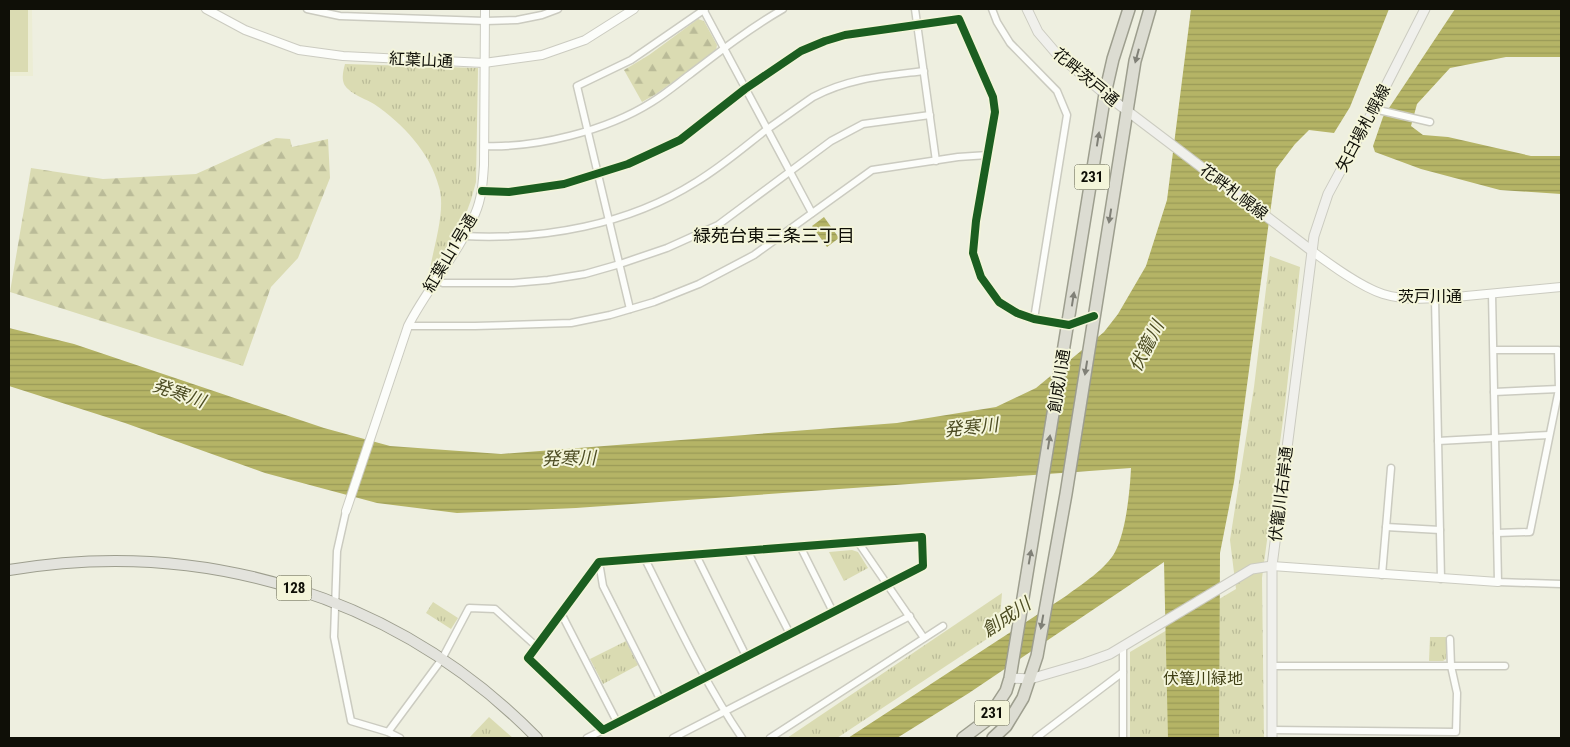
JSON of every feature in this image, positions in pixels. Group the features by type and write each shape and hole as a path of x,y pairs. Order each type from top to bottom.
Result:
{"highway":[{"name":"創成川通","path":"963,738 987,720 1006,691 1013,665 1105,94 1113,59 1129,9"},
{"name":"創成川通","path":"993,738 1006,726 1023,698 1037,656 1066,494 1135,61 1150,9"}],"main road":[{"name":"花畔茨戸通","path":"1027,9 1038,32 1056,53 1105,94 1157,133"},
{"name":"矢臼場札幌線","path":"1312,251 1318,221 1328,194 1378,110 1424,9"},
{"name":"花畔札幌線","path":"1157,133 1312,251"},
{"name":"伏籠川右岸通","path":"1272,734 1272,566 1312,251"},
{"name":"128","path":"9,570 60,562 116,560 184,564 254,577 288,586 335,603 371,620 442,659 501,704 537,738"},
{"path":"1010,678 1030,679 1110,654 1252,569 1272,566"}],"street":[{"name":"紅葉山通","path":"206,9 245,30 299,50 343,56 484,63 542,55 585,40 634,9"},
{"path":"307,9 340,16 484,21 517,20 542,15 558,9"},
{"name":"紅葉山1号通","path":"346,511 408,326 419,305 464,236 475,213 482,191 485,9"},
{"path":"630,309 577,86 631,60 704,9 812,213"},
{"path":"484,146 504,147 527,144 588,130 634,113 653,102 724,49 783,9"},
{"path":"915,9 936,161"},
{"path":"992,9 1010,44 1057,91 1067,115 1034,319"},
{"path":"482,191 509,192 564,184 628,164 680,140 745,89 801,51 825,41 845,35 959,19 993,97 995,112 976,221 973,252 981,276 999,302 1017,313 1034,319 1069,324 1094,318"},
{"path":"464,236 501,237 578,228 649,206 696,183 813,97 828,89 866,78 924,71"},
{"path":"1378,110 1430,122"},
{"path":"435,280 443,283 513,283 548,280 585,274 620,264 667,248 718,225 831,141 863,124 930,115"},
{"path":"408,326 571,323 610,315 654,302 699,284 754,255 872,170 958,157 988,155"},
{"name":"茨戸川通","path":"1312,251 1352,278 1383,294 1406,298 1492,294 1561,287"},
{"path":"1492,294 1498,582"},
{"path":"1435,298 1440,579"},
{"path":"1494,350 1558,350 1559,389 1530,532 1497,532"},
{"path":"1494,392 1559,389"},
{"path":"1438,441 1549,435"},
{"path":"1382,575 1391,468"},
{"path":"346,511 337,551 334,637 351,721 388,732 400,738"},
{"path":"1386,526 1440,530"},
{"path":"586,738 603,730 704,677 923,566 922,536 599,562 528,658 603,730"},
{"path":"858,542 924,638"},
{"path":"800,546 833,612"},
{"path":"747,550 790,634"},
{"path":"696,554 746,656"},
{"path":"645,559 704,677 724,713 742,738"},
{"path":"599,562 603,586 660,700"},
{"path":"1272,566 1440,579 1561,584"},
{"path":"388,732 442,659 469,608 494,609 536,646"},
{"path":"561,613 617,722"},
{"path":"673,738 910,616"},
{"path":"770,738 943,626"},
{"path":"1272,734 1305,730 1354,735 1433,735 1456,732 1457,693 1451,666 1450,639"},
{"path":"1123,646 1123,738"},
{"path":"1272,666 1505,666"},
{"path":"1038,738 1123,672"},
{"path":"1305,730 1305,738"}],"shaded area":[{"path":"9,9 32,9 33,76 9,76"}],"green space":[{"path":"9,9 28,9 28,72 9,72"},
{"path":"698,19 704,21 717,45 716,51 642,102 624,70 649,55"},
{"path":"345,64 478,68 476,182 464,219 431,272 441,206 441,196 435,174 414,140 395,120 374,104 354,94 345,86 343,70"},
{"path":"276,138 290,139 292,147 328,139 330,178 298,258 271,287 243,366 10,292 31,168 103,179 196,174"},
{"name":"伏篭川緑地","path":"1270,256 1300,267 1285,405 1262,578 1264,738 1130,738 1130,652 1236,589 1230,540 1254,387"},
{"path":"852,550 858,552 868,568 844,581 829,552"},
{"path":"1002,593 999,631 837,738 787,738"},
{"path":"433,602 458,618 451,629 426,613"},
{"path":"1430,637 1446,637 1446,659 1443,661 1429,661"},
{"path":"626,641 638,665 603,684 590,659"},
{"path":"489,717 513,738 469,738"}],"water":[{"path":"1191,9 1389,9 1350,107 1334,133 1309,130 1295,144 1276,169 1234,482 1220,553 1219,738 1168,738 1164,562 969,693 897,738 848,738 1066,596 1100,570 1111,558 1119,544 1125,522 1131,468 576,508 457,513 377,503 265,473 125,423 9,386 9,328 74,344 324,428 390,446 501,454 897,423 996,407 1036,388 1104,332 1118,314 1146,266 1167,200"},
{"path":"1455,9 1561,9 1561,57 1506,57 1450,68 1417,104 1411,126 1423,135 1448,137 1531,156 1561,156 1561,194 1500,190 1421,169 1375,152 1373,146 1383,117"},
{"path":"824,217 839,238 827,247 812,226"}],"cycle path":[{"path":"482,191 509,192 564,184 628,164 680,140 745,89 801,51 825,41 845,35 959,19 993,97 995,112 976,221 973,253 981,277 999,302 1017,313 1034,319 1069,325 1094,316"},
{"path":"922,537 923,566 603,730 528,658 599,562 922,537"}],"district":[{"name":"緑苑台東三条三丁目","path":"774,235"}],"water label":[{"name":"伏籠川","path":"1146,346"},
{"name":"発寒川","path":"179,393"},
{"name":"発寒川","path":"971,427"},
{"name":"発寒川","path":"569,458"},
{"name":"創成川","path":"1006,617"}]}
